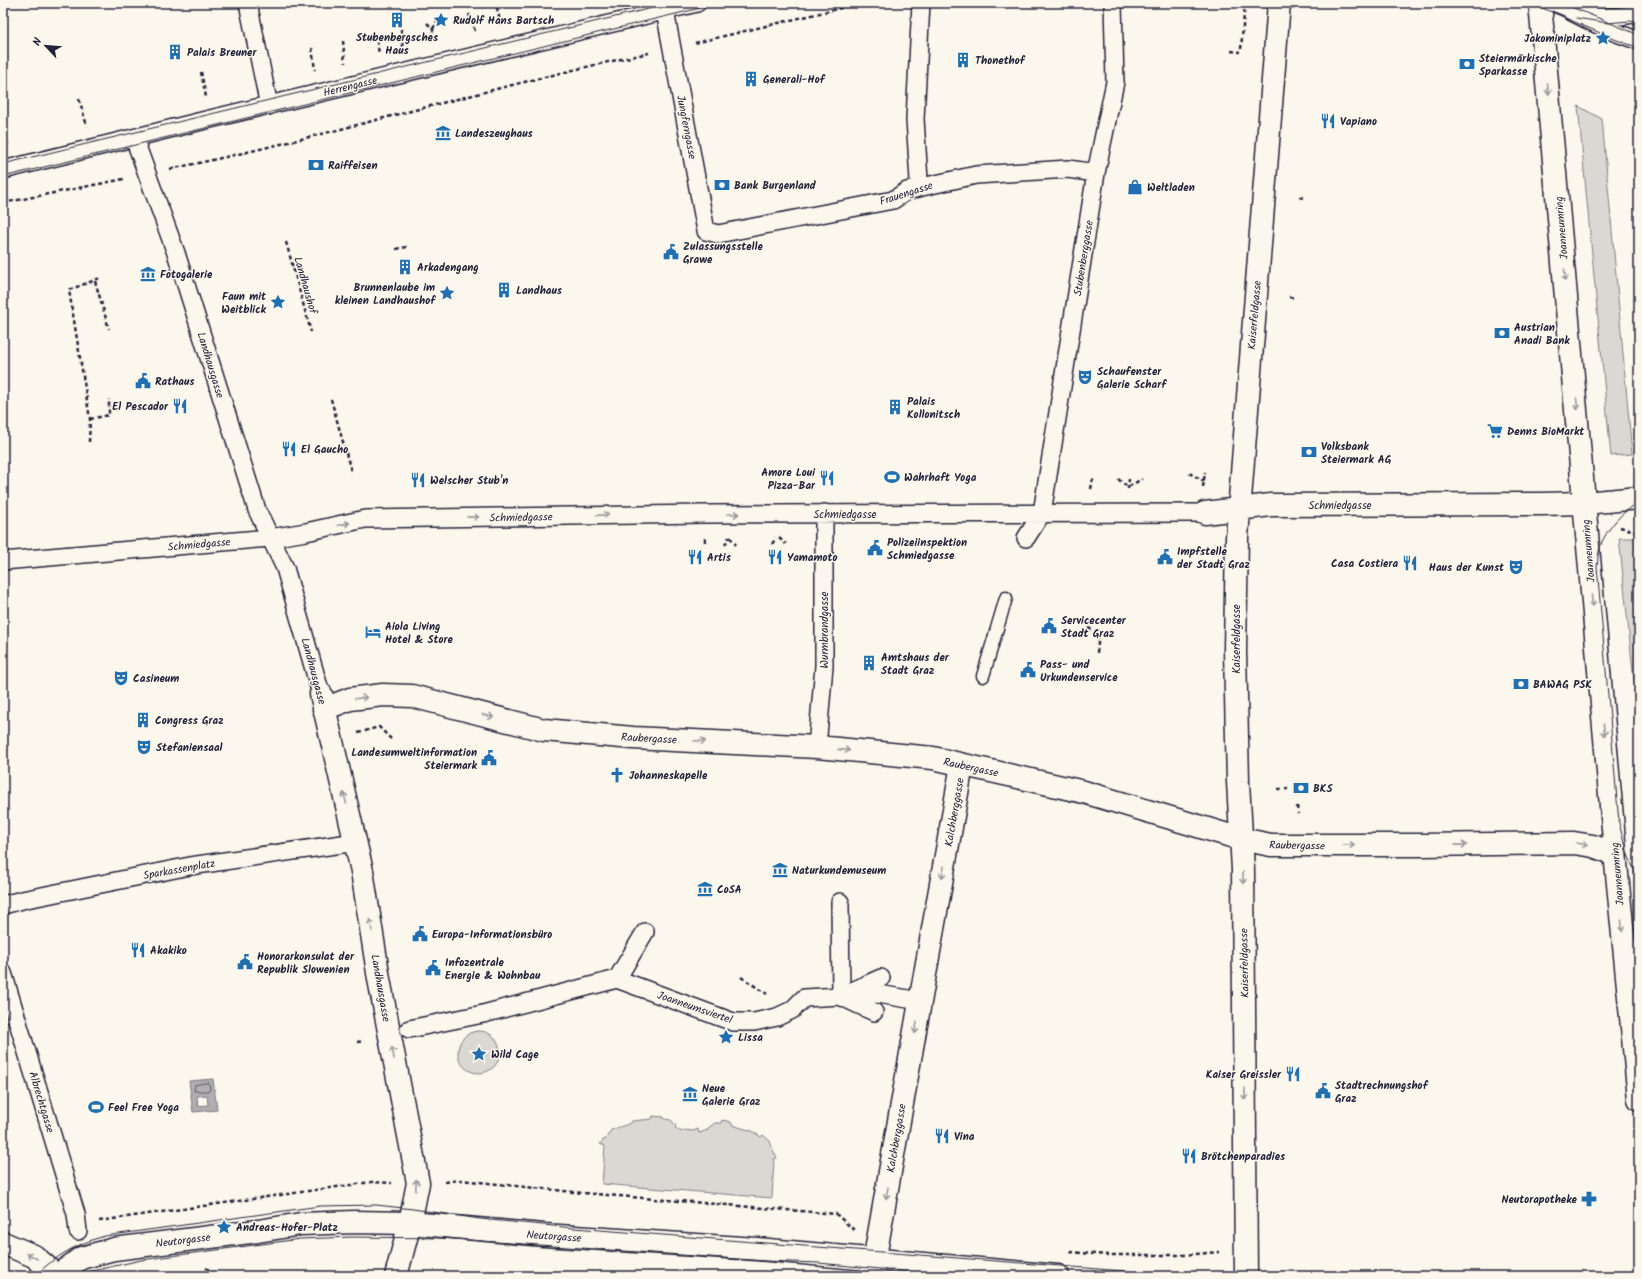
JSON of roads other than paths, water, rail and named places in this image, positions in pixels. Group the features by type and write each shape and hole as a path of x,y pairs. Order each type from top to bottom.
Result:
{"street":[{"path":"248,3 268,106"},
{"name":"Herrengasse","path":"3,170 697,3"},
{"path":"921,3 914,118 919,180 922,187"},
{"name":"Stubenberggasse","path":"1042,513 1096,173 1115,82 1112,3"},
{"name":"Kaiserfeldgasse","path":"1246,1276 1243,877 1235,650 1238,509 1279,3"},
{"name":"Joanneumring","path":"1540,3 1615,854 1639,1099"},
{"name":"Jungferngasse","path":"665,11 706,231 718,234"},
{"path":"1572,12 1603,16 1639,13"},
{"path":"1572,12 1606,29 1639,41"},
{"name":"Landhausgasse","path":"134,138 176,253 257,510 285,568 322,701 356,842 367,897 386,1017 418,1183 410,1223"},
{"name":"Frauengasse","path":"718,234 893,200 907,192 922,187 976,175 1068,169 1096,173"},
{"name":"Schmiedgasse","path":"3,561 270,538 365,519 824,513 1205,513 1271,505 1533,504 1584,503 1639,498"},
{"name":"Wurmbrandgasse","path":"817,747 824,666 824,513"},
{"path":"1026,538 1042,513"},
{"name":"Raubergasse","path":"322,701 383,695 412,696 544,730 633,738 817,747 933,758 1084,792 1241,839 1271,845 1574,843 1593,846 1615,854"},
{"name":"Kalchberggasse","path":"874,1268 962,765"},
{"name":"Sparkassenplatz","path":"3,905 190,866 356,842"},
{"path":"840,902 840,996"},
{"path":"408,1029 483,1014 617,979 645,932"},
{"name":"Albrechtgasse","path":"3,972 76,1214 78,1228"},
{"name":"Joanneumsviertel","path":"617,979 733,1022 754,1022 777,1017 792,1010 804,998 840,996 879,986 920,1001"},
{"name":"Joanneumsviertel","path":"840,996 874,1012"},
{"name":"Neutorgasse","path":"3,1243 34,1256 57,1276 81,1258 114,1249 258,1231 301,1224 354,1222 410,1223 544,1235 757,1249 874,1268 926,1265 1058,1276"},
{"path":"396,1276 410,1223"}],"lane":[{"path":"1549,3 1572,12"},
{"path":"983,676 1006,598"}],"water":[{"path":"213,1079 217,1110 193,1112 189,1081","holes":["207,1095 208,1105 198,1106 197,1096"]}],"tram line":[{"path":"3,164 673,3"},
{"path":"3,177 721,3"},
{"path":"1531,3 1614,39 1639,48"},
{"path":"1562,3 1639,35"},
{"path":"1577,5 1604,8 1639,6"},
{"path":"1576,18 1608,23 1639,20"},
{"path":"1639,501 1621,515 1606,534 1598,554 1597,566 1619,823 1625,847 1639,882"},
{"path":"35,1276 67,1251 85,1242 105,1236 320,1206 376,1205 480,1219 574,1228 1188,1276"},
{"path":"83,1276 92,1271 141,1260 300,1239 352,1237 440,1238 766,1261 819,1263 951,1276"}],"place":[{"name":"Stubenbergsches Haus","path":"397,20"},
{"name":"Rudolf Hans Bartsch","path":"441,20"},
{"name":"Jakominiplatz","path":"1603,38"},
{"name":"Palais Breuner","path":"175,52"},
{"name":"Thonethof","path":"963,60"},
{"name":"Steiermärkische Sparkasse","path":"1467,64"},
{"name":"Generali-Hof","path":"751,79"},
{"name":"Vapiano","path":"1328,121"},
{"name":"Landeszeughaus","path":"443,133"},
{"name":"Raiffeisen","path":"316,165"},
{"name":"Bank Burgenland","path":"722,185"},
{"name":"Weltladen","path":"1135,187"},
{"name":"Zulassungsstelle Grawe","path":"671,252"},
{"name":"Arkadengang","path":"405,267"},
{"name":"Fotogalerie","path":"148,274"},
{"name":"Landhaus","path":"504,290"},
{"name":"Brunnenlaube im kleinen Landhaushof","path":"447,293"},
{"name":"Faun mit Weitblick","path":"278,302"},
{"name":"Austrian Anadi Bank","path":"1502,333"},
{"name":"Schaufenster Galerie Scharf","path":"1085,377"},
{"name":"Rathaus","path":"143,381"},
{"name":"El Pescador","path":"180,406"},
{"name":"Palais Kollonitsch","path":"895,407"},
{"name":"Denns BioMarkt","path":"1495,431"},
{"name":"El Gaucho","path":"289,449"},
{"name":"Volksbank Steiermark AG","path":"1309,452"},
{"name":"Wahrhaft Yoga","path":"892,477"},
{"name":"Amore Loui Pizza-Bar","path":"827,478"},
{"name":"Welscher Stub'n","path":"418,480"},
{"name":"Polizeiinspektion Schmiedgasse","path":"875,548"},
{"name":"Artis","path":"695,557"},
{"name":"Yamamoto","path":"775,557"},
{"name":"Impfstelle der Stadt Graz","path":"1165,557"},
{"name":"Casa Costiera","path":"1410,563"},
{"name":"Haus der Kunst","path":"1516,567"},
{"name":"Servicecenter Stadt Graz","path":"1049,626"},
{"name":"Aiola Living Hotel & Store","path":"373,632"},
{"name":"Amtshaus der Stadt Graz","path":"869,663"},
{"name":"Pass- und Urkundenservice","path":"1028,670"},
{"name":"Casineum","path":"121,678"},
{"name":"BAWAG PSK","path":"1521,684"},
{"name":"Congress Graz","path":"143,720"},
{"name":"Stefaniensaal","path":"144,747"},
{"name":"Landesumweltinformation Steiermark","path":"489,758"},
{"name":"Johanneskapelle","path":"617,775"},
{"name":"BKS","path":"1301,788"},
{"name":"Naturkundemuseum","path":"780,870"},
{"name":"CoSA","path":"705,889"},
{"name":"Europa-Informationsbüro","path":"420,934"},
{"name":"Akakiko","path":"138,950"},
{"name":"Honorarkonsulat der Republik Slowenien","path":"245,962"},
{"name":"Infozentrale Energie & Wohnbau","path":"433,968"},
{"name":"Lissa","path":"726,1037"},
{"name":"Wild Cage","path":"479,1054"},
{"name":"Kaiser Greissler","path":"1293,1074"},
{"name":"Stadtrechnungshof Graz","path":"1323,1091"},
{"name":"Neue Galerie Graz","path":"690,1094"},
{"name":"Feel Free Yoga","path":"96,1107"},
{"name":"Vina","path":"942,1136"},
{"name":"Brötchenparadies","path":"1189,1156"},
{"name":"Neutorapotheke","path":"1589,1199"},
{"name":"Andreas-Hofer-Platz","path":"224,1227"}]}
